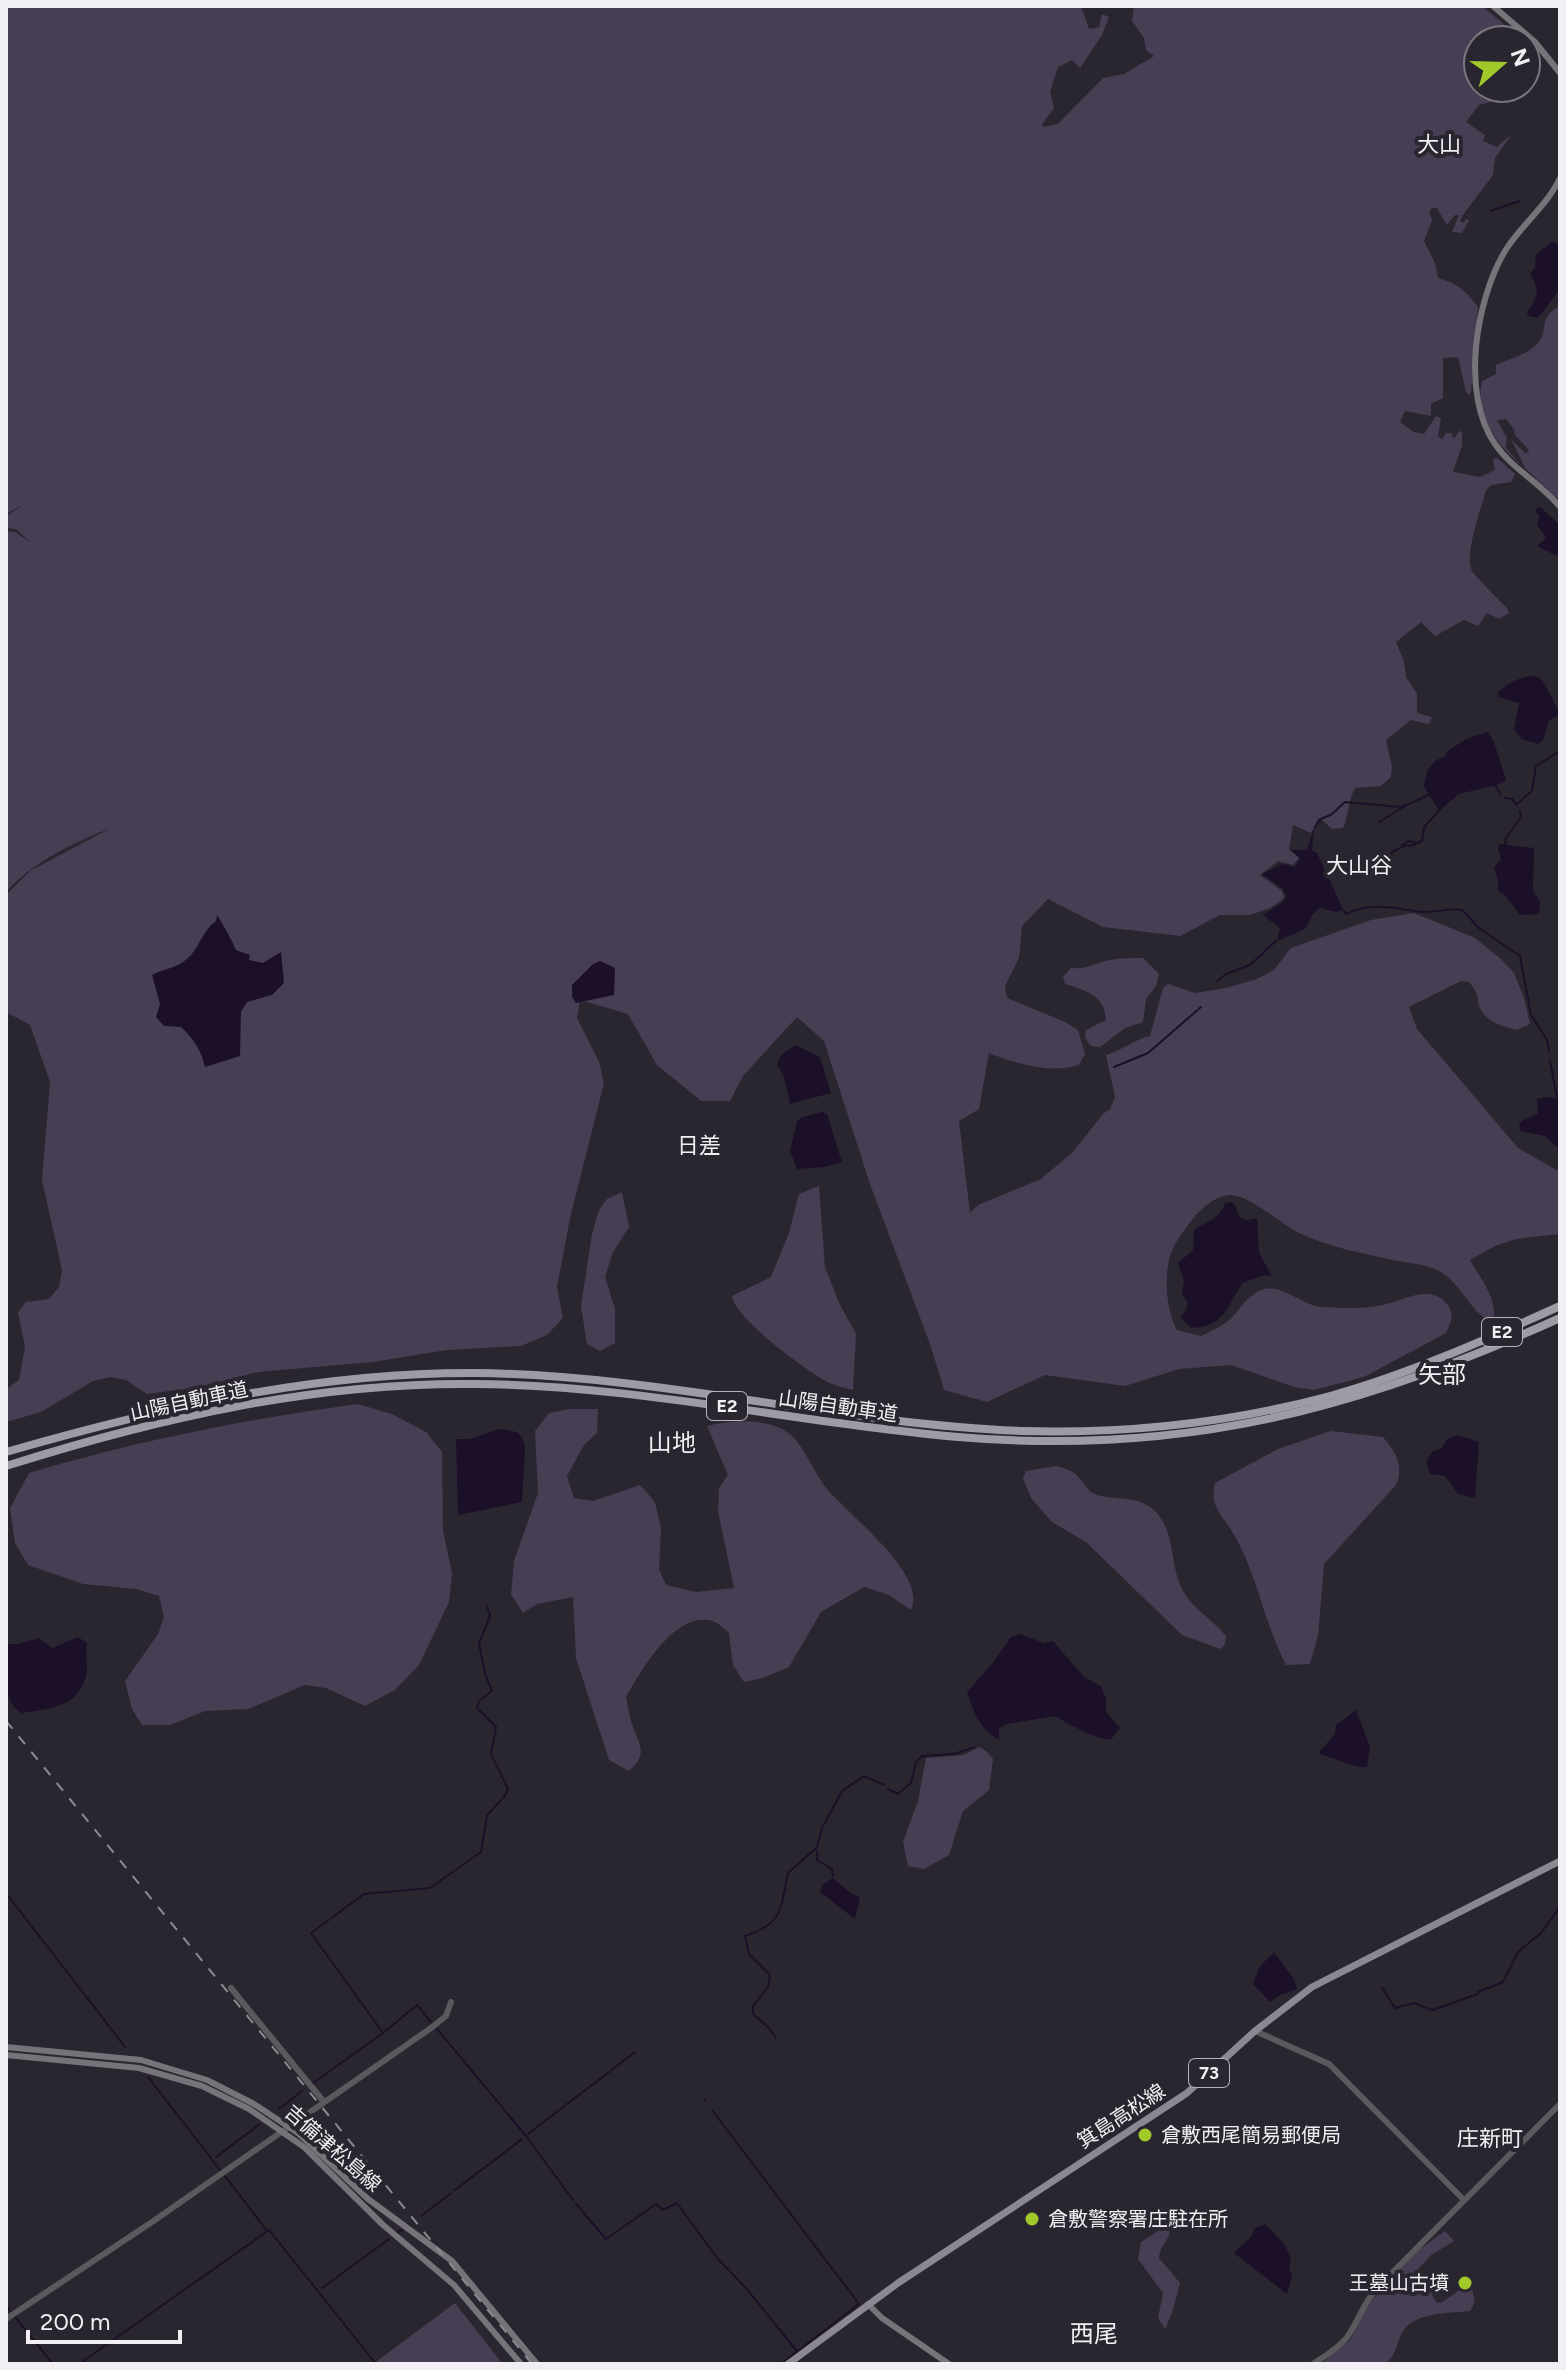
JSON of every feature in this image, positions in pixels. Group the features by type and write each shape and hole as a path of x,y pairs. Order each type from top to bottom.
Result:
{"highway":[{"name":"山陽自動車道","path":"6,1452 114,1422 227,1397 346,1379 461,1373 534,1375 647,1385 1020,1431 1132,1429 1223,1419 1332,1395 1444,1356 1560,1306"},
{"name":"山陽自動車道","path":"6,1466 118,1433 216,1410 335,1391 420,1384 577,1388 943,1435 1023,1441 1083,1442 1174,1436 1265,1421 1334,1404 1447,1366 1560,1318"}],"main road":[{"path":"1493,6 1535,42 1560,73"},
{"path":"1560,178 1545,203 1511,242 1493,274 1481,316 1475,379 1479,411 1493,442 1509,461 1560,507"},
{"name":"箕島高松線","path":"788,2364 868,2304 1187,2093 1255,2031 1312,1987 1560,1861"},
{"name":"吉備津松島線","path":"6,2047 141,2060 175,2069 233,2092 309,2142 368,2199 452,2261 537,2364"},
{"name":"吉備津松島線","path":"6,2055 111,2064 170,2076 228,2097 286,2128 382,2224 454,2285 521,2364"},
{"path":"868,2304 882,2318 949,2364"}],"street":[{"path":"231,1988 324,2102"},
{"path":"6,2319 223,2173 446,2016 451,2002"},
{"path":"1255,2031 1329,2064 1464,2200"},
{"path":"1313,2364 1341,2343 1371,2295 1560,2104"}],"shaded area":[{"path":"6,6 1081,6 1089,29 1099,27 1102,14 1109,17 1102,35 1080,68 1072,60 1058,67 1050,92 1054,108 1043,127 1058,124 1103,78 1124,74 1154,56 1146,50 1144,38 1132,21 1134,6 1482,6 1504,24 1462,24 1462,104 1483,104 1466,122 1485,135 1483,141 1497,147 1512,134 1495,158 1493,175 1462,216 1460,221 1464,223 1466,219 1469,220 1462,233 1452,232 1459,215 1455,215 1447,225 1437,208 1432,208 1429,212 1432,220 1424,241 1435,263 1438,278 1461,288 1478,307 1471,392 1469,395 1466,392 1458,357 1443,358 1443,398 1431,404 1431,416 1405,411 1400,422 1414,432 1424,434 1436,416 1441,418 1438,436 1442,439 1446,433 1451,433 1454,439 1459,431 1462,432 1462,445 1453,472 1480,477 1495,470 1493,459 1497,458 1515,474 1511,482 1491,485 1486,490 1470,554 1472,571 1509,613 1499,619 1487,613 1478,626 1464,620 1435,636 1421,622 1396,642 1404,661 1406,677 1417,694 1417,713 1432,717 1429,724 1411,720 1386,740 1391,777 1381,786 1355,788 1343,828 1332,829 1320,818 1311,833 1293,825 1289,849 1299,858 1293,865 1278,861 1260,875 1282,891 1284,898 1270,908 1250,915 1220,915 1180,936 1103,927 1048,899 1022,926 1019,958 1005,986 1007,998 1078,1030 1085,1054 1079,1065 1046,1068 989,1053 979,1109 959,1121 970,1213 978,1205 1041,1179 1073,1152 1110,1109 1115,1097 1106,1055 1150,1036 1163,988 1168,984 1195,993 1226,988 1257,979 1274,970 1291,948 1371,920 1414,913 1475,938 1514,973 1530,1024 1517,1030 1485,1016 1476,991 1469,982 1461,981 1409,1007 1417,1029 1518,1148 1560,1172 1560,1234 1516,1239 1470,1260 1490,1294 1494,1316 1487,1319 1448,1277 1436,1269 1322,1242 1299,1233 1246,1199 1229,1195 1220,1197 1198,1213 1172,1252 1167,1286 1177,1330 1201,1336 1228,1321 1258,1291 1272,1289 1315,1306 1336,1308 1371,1307 1423,1294 1432,1295 1440,1298 1451,1311 1451,1322 1446,1333 1364,1377 1314,1390 1294,1387 1231,1365 1179,1369 1125,1386 1045,1375 987,1402 944,1390 870,1184 824,1041 797,1017 743,1076 730,1101 701,1101 657,1065 628,1014 580,1000 577,1018 599,1062 604,1083 570,1218 557,1287 563,1318 547,1335 521,1346 447,1350 373,1362 258,1372 199,1387 147,1394 126,1380 111,1377 93,1381 41,1412 6,1422 6,1389 19,1380 25,1347 18,1312 26,1302 49,1299 59,1287 62,1270 42,1180 50,1082 30,1025 6,1012 6,895 30,871 111,828 41,862 16,881 6,892 6,531 15,532 30,542 16,529 6,528 6,516 25,504 6,514"},
{"path":"1552,242 1560,245 1560,289 1538,318 1528,316 1537,292 1530,273 1535,268 1536,254"},
{"path":"1560,306 1560,501 1525,468 1511,439 1526,454 1529,450 1514,434 1506,419 1497,420 1507,438 1506,448 1521,465 1496,438 1484,417 1480,393 1482,381 1496,374 1496,365 1538,343 1546,319"},
{"path":"1540,507 1560,525 1560,552 1555,555 1537,546 1546,538 1537,525 1539,516 1535,510"},
{"path":"1536,676 1543,681 1560,714 1549,721 1543,740 1538,744 1522,739 1514,729 1519,703 1498,697 1498,692 1511,682"},
{"path":"1488,732 1506,780 1459,794 1439,811 1424,786 1427,771 1435,761 1466,739"},
{"path":"1314,827 1312,851 1317,853 1343,909 1337,912 1319,908 1305,929 1280,940 1280,928 1263,915 1283,902 1286,896 1282,888 1262,874 1282,864 1295,867 1300,858 1290,850 1307,850"},
{"path":"1500,844 1534,848 1533,891 1540,901 1539,914 1520,915 1498,891 1494,868 1501,859"},
{"path":"217,915 236,950 250,955 249,960 263,963 281,952 284,983 272,995 247,1002 241,1012 240,1056 205,1067 199,1050 186,1031 181,1027 164,1026 156,1017 160,1004 152,975 188,958 216,921"},
{"path":"1143,958 1159,974 1156,986 1146,999 1143,1022 1125,1028 1100,1047 1091,1046 1085,1038 1086,1030 1106,1020 1105,1012 1093,995 1065,984 1063,977 1071,968 1114,959"},
{"path":"600,961 615,968 614,995 576,1003 572,997 572,985"},
{"path":"795,1045 820,1057 831,1093 790,1104 784,1077 777,1064 781,1055"},
{"path":"1537,1099 1560,1099 1560,1150 1545,1136 1521,1131 1519,1124 1538,1113"},
{"path":"822,1112 827,1114 842,1162 797,1169 790,1151 797,1122 800,1118"},
{"path":"819,1186 825,1267 839,1303 856,1334 853,1390 829,1383 789,1356 745,1318 732,1296 771,1277 789,1233 799,1194"},
{"path":"622,1192 629,1227 613,1252 605,1277 615,1309 615,1343 600,1351 587,1344 581,1306 592,1234 599,1210 607,1199"},
{"path":"1225,1203 1235,1204 1239,1217 1247,1220 1257,1218 1259,1253 1272,1276 1264,1275 1243,1283 1224,1314 1212,1324 1191,1328 1180,1318 1187,1309 1187,1301 1182,1295 1184,1281 1178,1263 1193,1250 1194,1230 1217,1216"},
{"path":"358,1404 392,1414 426,1432 442,1452 443,1531 452,1573 449,1602 419,1665 395,1690 365,1706 326,1688 305,1685 248,1709 205,1711 170,1725 142,1725 132,1709 125,1681 158,1634 164,1617 159,1596 136,1589 83,1584 28,1565 15,1543 10,1508 29,1473 192,1432"},
{"path":"598,1409 597,1433 584,1445 567,1476 574,1498 593,1501 640,1485 655,1502 661,1529 659,1569 666,1585 696,1592 734,1588 718,1511 719,1488 728,1475 707,1426 739,1421 760,1422 781,1429 795,1439 828,1490 898,1563 913,1596 911,1610 889,1595 864,1587 821,1612 789,1667 744,1682 733,1665 729,1633 713,1621 699,1620 685,1625 661,1645 626,1697 641,1749 639,1759 629,1771 609,1760 576,1658 573,1597 537,1604 523,1613 511,1594 514,1561 538,1493 535,1431 549,1413"},
{"path":"499,1429 517,1432 523,1439 522,1502 458,1515 456,1439 470,1439"},
{"path":"1331,1431 1383,1437 1397,1460 1398,1478 1396,1485 1324,1564 1318,1635 1310,1664 1286,1665 1241,1548 1215,1504 1215,1483 1278,1449"},
{"path":"1458,1435 1479,1442 1475,1498 1458,1494 1445,1476 1430,1474 1426,1462 1447,1439"},
{"path":"1057,1466 1074,1473 1091,1492 1140,1502 1155,1511 1166,1528 1181,1587 1196,1607 1226,1636 1225,1644 1220,1649 1182,1635 1086,1542 1052,1522 1031,1498 1023,1478 1026,1471"},
{"path":"1020,1634 1044,1643 1053,1641 1084,1677 1101,1686 1106,1699 1106,1712 1120,1728 1112,1738 1092,1735 1055,1716 1007,1724 999,1728 999,1740 987,1731 975,1713 967,1692 1011,1637"},
{"path":"78,1637 87,1643 87,1671 75,1696 60,1706 41,1710 22,1713 15,1708 7,1692 6,1644 39,1638 52,1648"},
{"path":"1356,1710 1370,1747 1367,1767 1320,1754 1335,1734 1336,1725"},
{"path":"979,1747 993,1759 989,1790 963,1811 949,1855 924,1869 908,1866 903,1842 918,1801 926,1758 964,1755"},
{"path":"833,1878 860,1897 855,1919 820,1892 822,1885"},
{"path":"1274,1952 1294,1979 1297,1989 1270,2002 1253,1984 1260,1966"},
{"path":"1171,2223 1159,2258 1180,2283 1165,2329 1158,2318 1163,2293 1138,2259 1141,2242"},
{"path":"1265,2224 1285,2245 1291,2258 1289,2268 1292,2277 1287,2294 1234,2253 1251,2237 1255,2228"},
{"path":"1445,2231 1454,2241 1431,2255 1419,2268 1436,2302 1441,2303 1464,2287 1472,2289 1475,2302 1470,2311 1416,2320 1403,2331 1394,2353 1385,2364 1321,2364 1351,2339 1366,2307 1392,2277 1420,2249"},
{"path":"455,2303 501,2362 380,2364 377,2361"}],"waterway":[{"path":"1490,211 1520,201"},
{"path":"1517,804 1532,791 1536,766 1560,751"},
{"path":"1495,785 1501,795"},
{"path":"1411,803 1430,794"},
{"path":"1505,798 1512,799 1517,805"},
{"path":"1315,827 1319,820 1332,814 1345,802 1399,807 1409,804"},
{"path":"1379,822 1405,806"},
{"path":"1424,827 1439,811"},
{"path":"1505,845 1506,838 1521,817 1520,811"},
{"path":"1358,872 1378,874 1390,863 1392,852 1422,841 1424,829"},
{"path":"1402,845 1409,841 1418,843"},
{"path":"1341,908 1346,914 1375,907 1423,912 1462,910 1479,928 1520,956 1531,1015 1547,1040 1549,1051"},
{"path":"1217,981 1250,965 1277,940"},
{"path":"1114,1067 1148,1053 1201,1007"},
{"path":"1550,1061 1557,1097"},
{"path":"313,2083 383,2033 311,1933 364,1894 430,1888 481,1852 487,1815 508,1789 491,1754 496,1727 477,1708 479,1701 492,1691 479,1643 490,1616 487,1606"},
{"path":"888,1789 898,1794 911,1783 916,1762 922,1756 954,1754 975,1747"},
{"path":"776,2038 753,2014 753,2006 768,1987 770,1975 749,1954 745,1936 774,1920 781,1905 788,1873 817,1847 822,1828 842,1791 864,1776 884,1785"},
{"path":"817,1851 817,1860 832,1869 833,1876"},
{"path":"6,1893 125,2047"},
{"path":"1382,1988 1395,2008 1414,2003 1432,2010 1478,1994 1503,1982 1518,1952 1541,1933 1560,1907"},
{"path":"383,2033 417,2005 431,2022"},
{"path":"437,2029 526,2136 573,2200"},
{"path":"528,2134 635,2052"},
{"path":"148,2077 221,2171"},
{"path":"279,2109 302,2091"},
{"path":"712,2110 859,2304 781,2364"},
{"path":"216,2157 260,2124"},
{"path":"455,2190 522,2139"},
{"path":"225,2176 267,2231"},
{"path":"421,2216 451,2193"},
{"path":"576,2204 606,2239 656,2204 663,2210 677,2203 717,2258 797,2351"},
{"path":"79,2364 269,2230 376,2364"},
{"path":"398,2232 402,2230"},
{"path":"322,2288 389,2239"},
{"path":"6,2305 10,2311"},
{"path":"15,2317 53,2364"}],"railway":[{"path":"6,1721 532,2364"}],"place":[{"name":"倉敷西尾簡易郵便局","path":"1145,2135"},
{"name":"倉敷警察署庄駐在所","path":"1032,2219"},
{"name":"王墓山古墳","path":"1465,2283"}],"district":[{"name":"大山","path":"1439,144"},
{"name":"大山谷","path":"1359,865"},
{"name":"日差","path":"699,1145"},
{"name":"矢部","path":"1442,1374"},
{"name":"山地","path":"672,1442"},
{"name":"庄新町","path":"1490,2138"},
{"name":"西尾","path":"1094,2333"}]}
